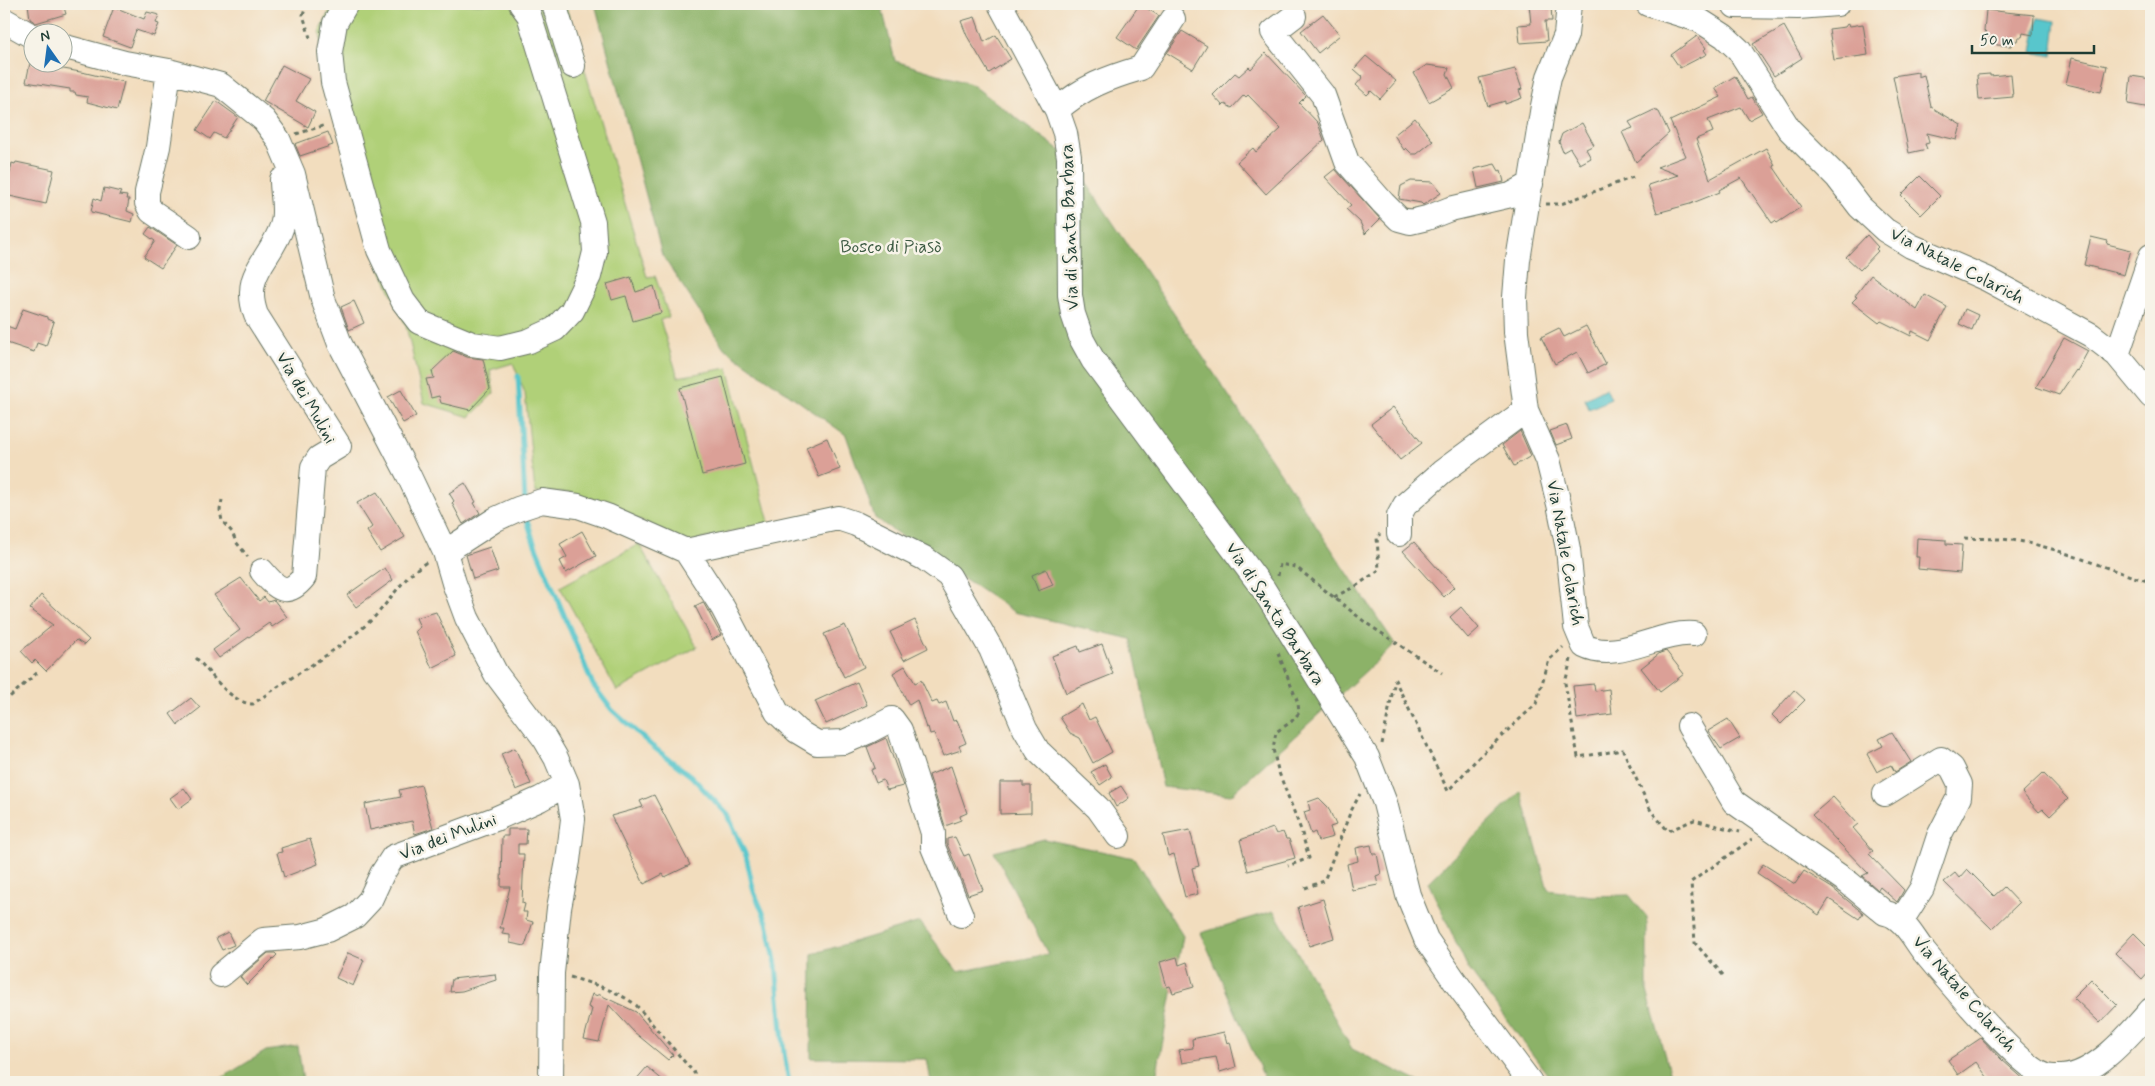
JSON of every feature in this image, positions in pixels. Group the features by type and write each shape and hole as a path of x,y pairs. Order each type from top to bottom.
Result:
{"street":[{"path":"346,4 335,23 330,52 332,82 379,250 403,301 419,322 472,344 500,348 529,341 555,329 572,311 589,276 595,252 593,222 589,208 529,15 522,4"},
{"path":"554,4 573,66"},
{"name":"Via di Santa Barbara","path":"1000,4 1056,110 1065,133 1069,157 1070,295 1072,314 1082,340 1093,360 1271,601 1367,757 1385,803 1408,896 1426,939 1530,1082"},
{"name":"Via Natale Colarich","path":"1569,4 1566,35 1549,76 1518,260 1515,297 1516,332 1526,410 1548,460 1559,504 1568,549 1572,592 1581,639 1594,652 1614,650 1680,633 1694,634"},
{"name":"Via Natale Colarich","path":"1648,4 1699,20 1724,36 1739,50 1790,129 1837,177 1860,207 1885,230 1911,246 1988,278 2091,335 2118,355 2151,396"},
{"path":"1724,36 1735,5 1798,7 1837,4"},
{"path":"1294,16 1273,32 1323,95 1347,162 1383,203 1400,219 1410,222 1450,209 1511,195 1530,195"},
{"path":"1056,110 1072,97 1101,80 1141,68 1173,19"},
{"path":"4,20 22,30"},
{"path":"72,49 125,64 169,71 221,85 264,120 278,138 293,174 323,299 340,344 408,474 445,552 467,618 496,674 545,739 556,758 567,784 573,819 568,861 559,908 552,973 551,1082"},
{"path":"169,71 158,147 147,192 147,203 151,212 189,237"},
{"name":"Via dei Mulini","path":"262,571 272,584 282,590 290,590 298,585 304,577 313,467 320,458 339,446 256,315 253,305 252,288 257,270 276,239 285,216 282,177 293,174"},
{"path":"2118,355 2151,256"},
{"path":"1399,525 1405,505 1442,472 1526,410"},
{"path":"445,552 496,520 518,509 542,502 578,506 607,516 686,552 723,608 777,712 796,731 818,743 844,742 892,719 900,730 933,833 933,847 961,915"},
{"path":"686,552 838,518 856,524 924,558 949,576 968,607 995,657 1025,728 1038,751 1098,808 1118,836"},
{"name":"Via Natale Colarich","path":"1689,726 1734,802 1849,883 1885,913 1900,921 1984,1021 2023,1061 2046,1076 2064,1077 2094,1065 2112,1051 2151,1010"},
{"name":"Via Natale Colarich","path":"1886,794 1941,759 1952,768 1960,784 1959,797 1939,836 1922,888 1900,921"},
{"name":"Via dei Mulini","path":"221,976 263,940 300,937 318,933 355,916 370,900 382,874 393,857 495,819 540,799 567,784"}],"path":[{"path":"1530,195 1561,204 1636,176"},
{"path":"222,500 220,510 222,521 232,532 236,542 246,555 262,571"},
{"path":"1334,597 1356,586 1379,570 1377,537 1399,525"},
{"path":"1964,538 2017,541 2048,548 2115,572 2151,582"},
{"path":"196,658 230,694 243,704 253,704 342,644 386,606 405,581 423,564 445,552"},
{"path":"1271,601 1279,593 1280,564 1296,567 1366,623 1442,673"},
{"path":"1381,747 1395,680 1448,791 1478,758 1536,704 1548,660 1581,639"},
{"path":"1581,639 1569,662 1565,683 1578,757 1623,750 1651,811 1668,831 1694,820 1756,836 1691,882 1694,943 1723,975"},
{"path":"1277,652 1298,703 1299,713 1291,722 1276,732 1273,749 1278,770 1301,830 1309,858 1288,866"},
{"path":"4,702 38,672"},
{"path":"1305,888 1324,880 1350,813 1360,795 1375,777"},
{"path":"552,973 593,984 624,996 636,1005 695,1074"}],"green space":[{"path":"333,4 565,4 647,277 655,276 669,317 660,320 678,377 728,368 769,522 688,543 593,499 569,492 535,492 525,393 513,363 490,370 494,393 470,417 424,403 406,326 373,252 322,55 320,30"},
{"name":"Bosco di Piasò","path":"595,4 881,4 895,61 971,84 1069,157 1395,644 1231,795 1163,787 1131,639 1014,612 875,518 846,435 724,348 662,255"},
{"path":"639,544 697,647 617,691 560,587"},
{"path":"1521,791 1548,890 1592,896 1629,895 1647,917 1647,991 1672,1082 1553,1082 1468,968 1428,882"},
{"path":"1044,839 1134,858 1183,936 1155,1082 931,1082 927,1059 811,1058 812,954 920,922 958,972 1048,954 994,852"},
{"path":"1274,911 1352,1049 1419,1082 1266,1082 1201,933"},
{"path":"298,1046 303,1082 215,1082 266,1051"}],"water":[{"path":"2038,18 2056,21 2052,56 2032,52"},
{"path":"1606,388 1611,399 1589,409 1585,399"}],"building":[{"path":"28,4 63,4 66,14 39,22 30,19"},
{"path":"1140,4 1159,16 1136,50 1117,37"},
{"path":"1529,4 1551,6 1552,21 1545,21 1547,41 1520,43 1518,25 1531,24"},
{"path":"114,7 144,19 147,12 159,15 156,23 159,24 154,36 136,30 130,47 103,37"},
{"path":"1986,10 2034,15 2033,35 2023,33 2022,37 2018,37 2017,41 2011,41 2011,46 1997,45 1984,31"},
{"path":"1323,14 1340,35 1318,53 1301,31"},
{"path":"975,17 984,42 996,35 1011,59 989,73 967,36 961,21"},
{"path":"1847,24 1850,26 1863,24 1868,55 1834,60 1829,29 1845,27"},
{"path":"1784,26 1802,58 1774,76 1753,44"},
{"path":"1182,31 1207,46 1193,69 1167,53"},
{"path":"1697,36 1706,48 1704,50 1707,54 1680,68 1671,55"},
{"path":"1266,53 1306,96 1299,103 1318,123 1324,140 1266,194 1237,162 1253,148 1256,152 1281,129 1248,95 1246,97 1244,95 1232,108 1225,104 1223,106 1213,95 1235,73 1239,76 1249,67 1251,69"},
{"path":"1366,56 1396,81 1380,99 1371,91 1367,95 1356,85 1363,77 1354,69"},
{"path":"2072,58 2107,66 2101,92 2066,84"},
{"path":"282,65 309,79 296,101 315,112 308,127 263,101"},
{"path":"1427,65 1449,68 1447,74 1454,88 1429,102 1414,73"},
{"path":"1515,69 1522,89 1519,90 1522,98 1505,104 1505,101 1488,106 1479,78"},
{"path":"72,70 124,82 117,110 87,102 88,97 76,95 75,92 70,92 70,89 26,82 28,72"},
{"path":"1918,72 1918,77 1924,75 1931,107 1961,125 1957,140 1927,133 1929,143 1925,144 1927,149 1909,153 1893,76"},
{"path":"1990,74 1990,76 2011,74 2013,97 1979,100 1977,75"},
{"path":"1735,76 1748,99 1752,97 1762,113 1749,120 1741,107 1708,120 1713,132 1696,139 1710,179 1766,148 1775,165 1773,166 1801,207 1777,223 1775,221 1772,223 1741,178 1719,190 1720,192 1690,204 1657,213 1648,185 1678,175 1657,167 1686,156 1670,121 1721,97 1715,88"},
{"path":"2131,76 2151,79 2151,108 2128,104"},
{"path":"216,101 238,117 224,138 214,133 210,139 197,130"},
{"path":"1654,110 1659,112 1669,133 1636,162 1622,132 1633,128 1629,122"},
{"path":"1415,118 1433,141 1417,154 1412,154 1406,148 1404,150 1394,135"},
{"path":"1582,123 1594,145 1586,149 1591,158 1580,164 1570,148 1563,152 1559,142 1562,134"},
{"path":"328,132 333,145 300,156 295,144"},
{"path":"16,162 54,170 46,204 5,195 12,163 15,164"},
{"path":"1495,164 1499,171 1501,170 1504,182 1478,188 1474,169"},
{"path":"1335,169 1380,219 1365,234 1360,222 1346,209 1351,205 1325,177"},
{"path":"1920,176 1940,196 1921,215 1901,195"},
{"path":"1411,181 1433,182 1441,193 1423,205 1399,199 1401,186"},
{"path":"104,188 121,192 119,195 127,196 126,199 129,199 127,211 134,214 132,222 91,212 94,198 101,201"},
{"path":"150,227 177,245 161,268 144,257 155,241 145,234"},
{"path":"1867,235 1878,247 1876,249 1878,251 1860,270 1846,257"},
{"path":"2091,237 2108,241 2107,244 2131,250 2124,275 2084,265"},
{"path":"1871,275 1917,310 1925,295 1947,307 1930,340 1912,331 1911,336 1881,321 1879,323 1852,302"},
{"path":"631,277 636,292 654,286 661,313 633,321 626,296 612,300 607,284"},
{"path":"354,301 364,323 349,330 341,307"},
{"path":"23,309 47,317 47,319 54,322 46,346 37,343 34,352 4,342 4,325 15,329"},
{"path":"1965,309 1978,315 1972,330 1959,324"},
{"path":"1586,326 1606,364 1588,373 1577,352 1555,364 1541,337 1559,328 1564,337"},
{"path":"2064,338 2088,351 2077,371 2059,395 2036,387"},
{"path":"453,351 467,357 483,359 490,389 470,410 441,403 439,396 431,398 426,379 434,378 432,371"},
{"path":"723,377 745,464 702,475 680,388"},
{"path":"401,390 416,416 403,423 388,397"},
{"path":"1393,407 1422,443 1400,460 1371,424"},
{"path":"1567,425 1572,439 1556,445 1550,431"},
{"path":"1520,431 1531,456 1514,466 1502,445"},
{"path":"827,438 840,469 819,477 806,447"},
{"path":"465,483 480,513 463,524 449,493"},
{"path":"377,492 405,537 380,552 367,531 372,527 357,503"},
{"path":"582,531 596,556 566,573 560,561 567,557 560,544"},
{"path":"1917,538 1946,540 1946,544 1962,545 1960,573 1918,569 1919,557 1916,557"},
{"path":"1414,542 1454,587 1444,597 1403,551"},
{"path":"490,547 498,571 473,579 466,555"},
{"path":"385,568 393,580 356,607 347,595"},
{"path":"1046,569 1053,585 1038,591 1032,575"},
{"path":"241,578 259,601 264,597 268,602 274,600 287,617 272,627 269,623 219,658 213,650 240,630 214,595"},
{"path":"41,595 89,640 84,645 76,640 46,671 35,660 32,663 21,651 53,625 30,609"},
{"path":"703,602 721,635 712,640 695,606"},
{"path":"1461,607 1479,628 1468,638 1450,617"},
{"path":"436,612 456,656 432,668 415,631 420,627 416,618"},
{"path":"915,620 928,648 904,660 890,632"},
{"path":"845,625 864,667 844,677 824,634"},
{"path":"1102,644 1113,674 1066,693 1052,656 1078,646 1080,652"},
{"path":"1666,651 1684,674 1660,692 1641,668 1660,653"},
{"path":"905,666 915,683 921,680 932,703 937,701 939,705 946,702 953,721 957,720 966,743 959,746 961,750 943,756 934,733 930,734 928,727 926,728 917,700 909,705 893,673"},
{"path":"857,682 867,705 826,724 815,701"},
{"path":"1594,684 1595,691 1609,689 1612,714 1577,719 1573,686"},
{"path":"1794,690 1805,700 1781,724 1772,715"},
{"path":"191,698 200,708 178,725 170,714"},
{"path":"1082,704 1089,720 1095,717 1112,752 1093,763 1080,738 1070,733 1060,717"},
{"path":"1728,719 1740,738 1721,749 1708,731"},
{"path":"1892,732 1911,762 1895,772 1891,765 1877,772 1867,754 1883,746 1879,739"},
{"path":"886,738 903,786 887,790 883,780 876,783 871,770 875,768 867,747"},
{"path":"515,748 531,784 516,790 501,754"},
{"path":"1105,764 1112,777 1100,785 1091,772"},
{"path":"951,766 967,813 960,816 961,820 945,826 929,775"},
{"path":"2043,773 2068,799 2050,816 2043,809 2039,812 2022,793"},
{"path":"1000,782 1023,782 1023,786 1031,786 1031,813 1000,814"},
{"path":"421,785 433,828 415,834 412,821 370,830 365,804 401,797 399,790"},
{"path":"1121,786 1129,798 1116,807 1109,793"},
{"path":"184,788 192,799 178,809 170,798"},
{"path":"654,795 690,865 665,877 663,874 644,884 611,816 643,807 640,801"},
{"path":"1833,797 1858,824 1853,828 1873,851 1869,854 1904,890 1897,902 1880,887 1878,890 1862,876 1868,873 1812,815"},
{"path":"1319,798 1328,807 1336,825 1330,827 1333,837 1318,841 1315,832 1311,834 1304,812 1310,810 1308,802"},
{"path":"1273,828 1276,834 1283,832 1286,839 1289,839 1295,858 1248,871 1240,840"},
{"path":"508,829 527,829 526,844 518,844 518,854 524,854 522,903 525,904 523,912 527,912 526,920 533,922 525,946 510,943 510,935 502,934 504,928 500,928 510,887 501,887 502,836 508,836"},
{"path":"1190,830 1199,866 1192,868 1198,894 1185,897 1174,854 1168,856 1163,835"},
{"path":"955,837 964,856 969,854 983,890 968,895 947,844 947,839"},
{"path":"310,839 318,864 284,877 277,853 282,852 281,848"},
{"path":"1371,845 1373,854 1377,854 1381,874 1376,876 1378,885 1352,890 1347,864 1358,861 1356,848"},
{"path":"1763,864 1795,884 1804,871 1832,888 1863,913 1859,919 1829,899 1819,915 1757,873"},
{"path":"1967,869 1994,896 2004,887 2019,903 1992,929 1944,882 1955,873 1959,878"},
{"path":"1323,899 1334,938 1309,946 1298,907"},
{"path":"228,932 234,945 222,950 216,938"},
{"path":"2134,933 2151,950 2151,969 2142,979 2115,953"},
{"path":"268,953 275,953 277,955 247,985 240,977"},
{"path":"348,953 364,960 353,986 336,978"},
{"path":"1177,957 1179,965 1187,962 1194,987 1173,993 1170,986 1167,987 1160,962"},
{"path":"495,974 496,980 462,991 450,992 452,979"},
{"path":"2091,979 2117,1005 2100,1023 2073,997"},
{"path":"592,994 598,996 598,994 636,1012 673,1055 668,1060 634,1032 609,1005 599,1042 584,1039 592,1009 588,1007"},
{"path":"1224,1032 1227,1043 1230,1042 1236,1067 1220,1072 1216,1057 1182,1063 1179,1050 1193,1048 1192,1039"},
{"path":"1981,1038 2027,1082 1991,1082 1976,1062 1958,1075 1948,1060"},
{"path":"647,1067 665,1082 634,1082"}],"waterway":[{"path":"518,376 525,500"},
{"path":"525,513 533,540 593,685 612,710 652,746 691,776 728,815 746,856 754,892 767,922 776,965 784,1053 789,1082"}]}
